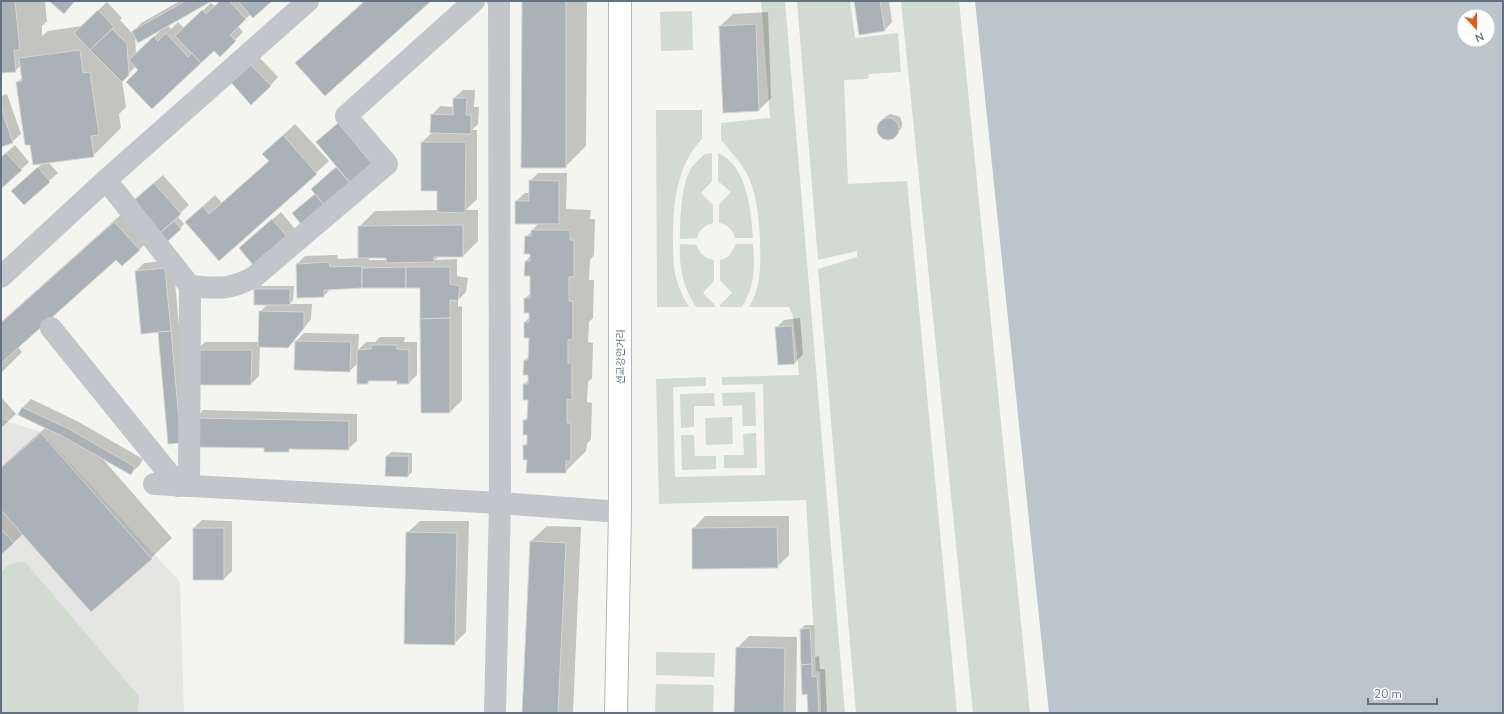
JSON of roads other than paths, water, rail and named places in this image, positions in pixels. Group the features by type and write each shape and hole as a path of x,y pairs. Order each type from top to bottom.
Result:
{"main road":[{"name":"선교강안거리","path":"616,713 620,512 620,1"}],"street":[{"path":"1,277 106,180 308,1"},
{"path":"190,286 223,289 240,285 254,277 387,164 346,116 474,1"},
{"path":"495,713 500,503 498,1"},
{"path":"106,180 190,286 184,486"},
{"path":"51,328 184,486"},
{"path":"154,484 500,503 620,512"}]}
